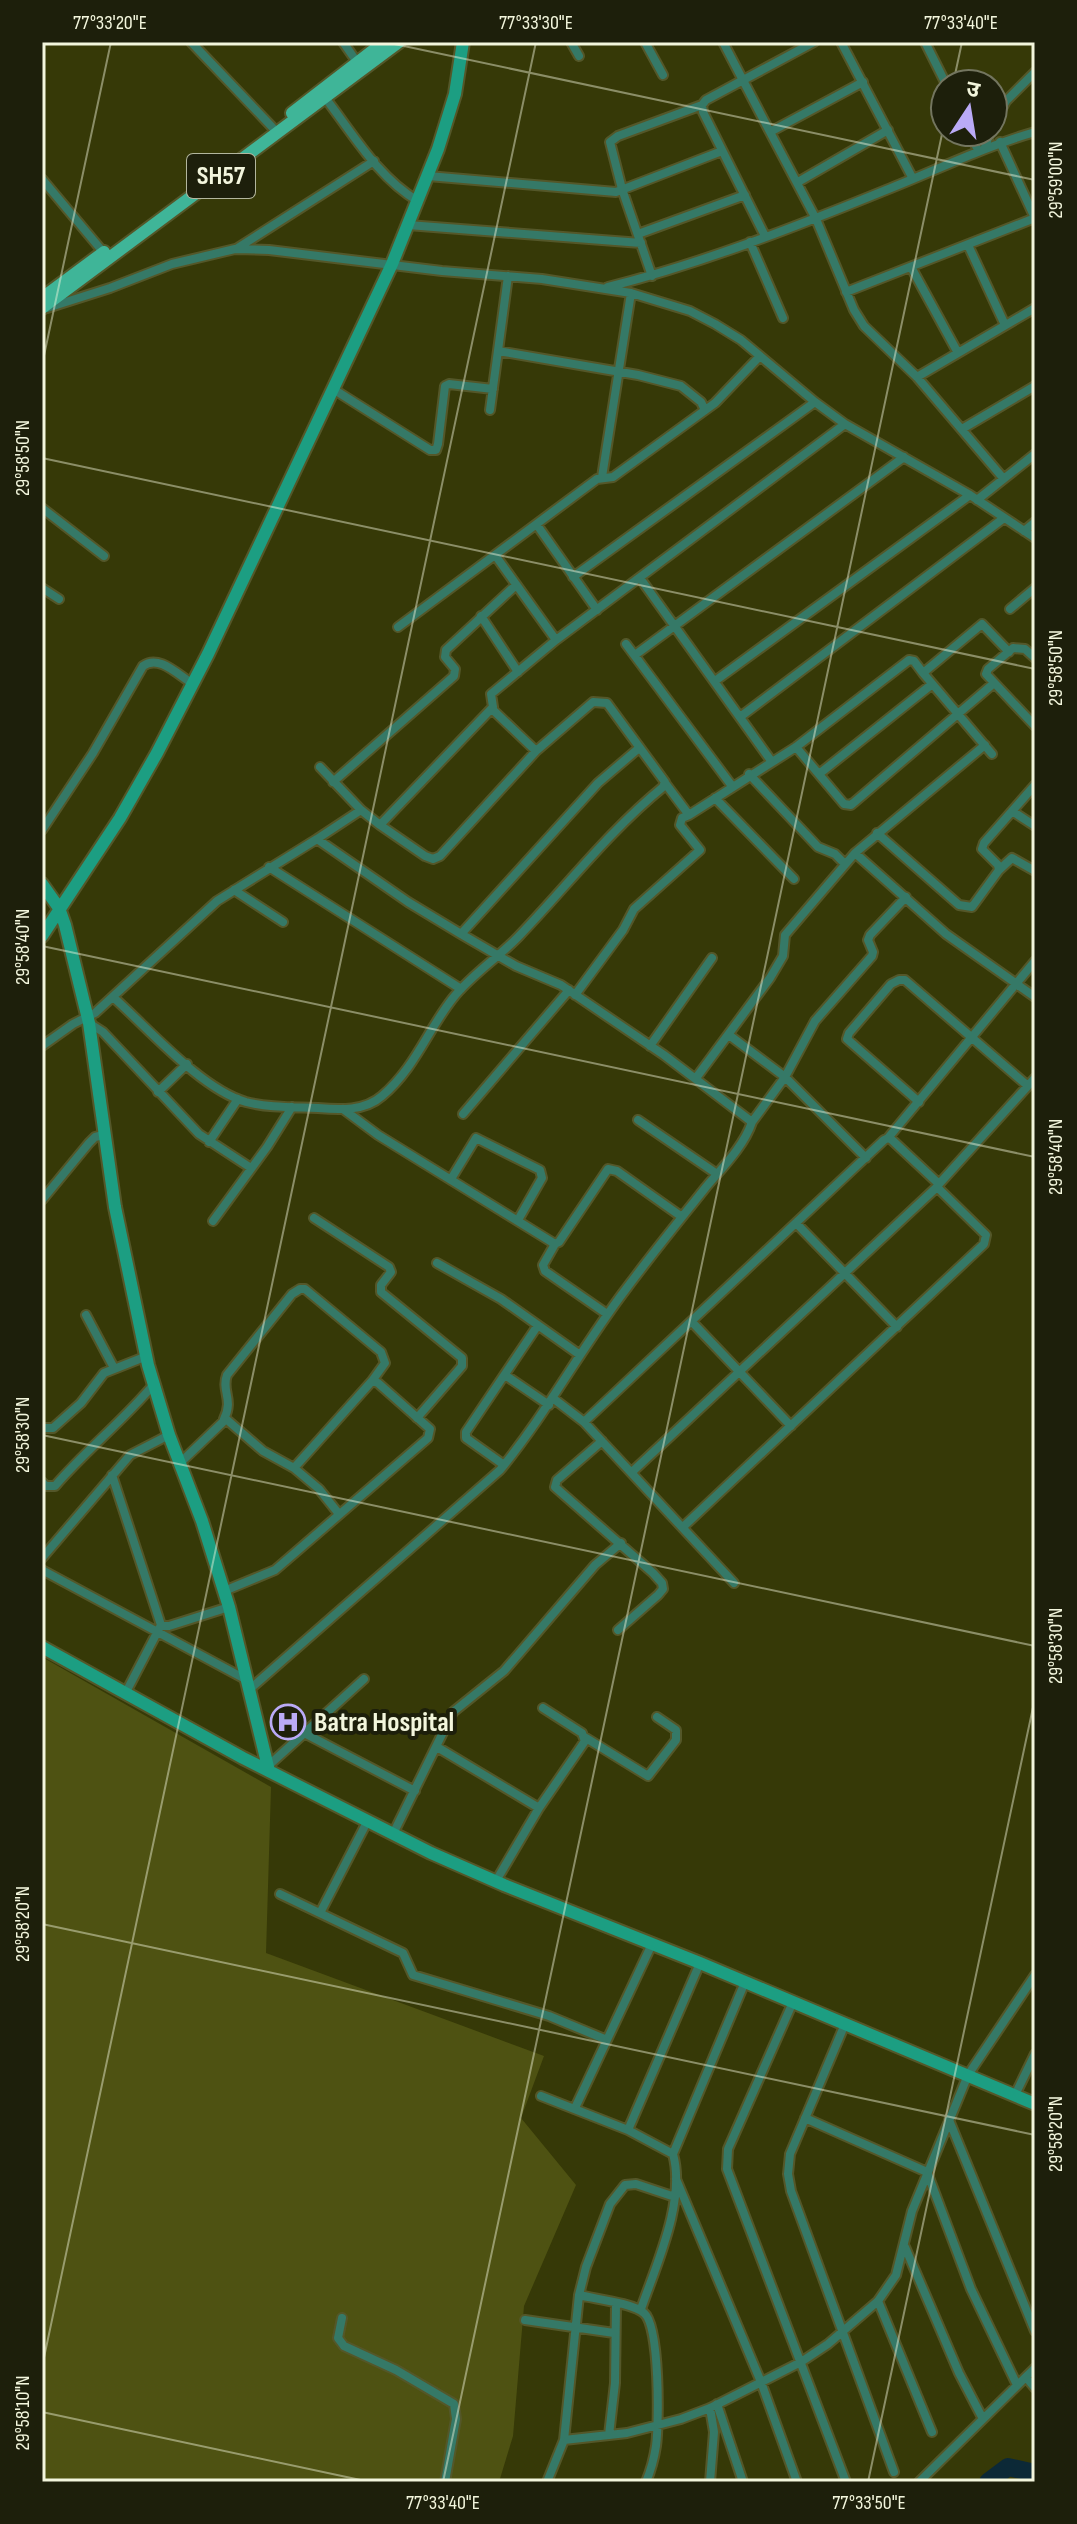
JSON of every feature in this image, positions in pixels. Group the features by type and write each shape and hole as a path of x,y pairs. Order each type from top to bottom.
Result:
{"main road":[{"name":"SH57","path":"42,309 323,94 384,42"},
{"name":"SH57","path":"42,298 219,174 273,128 399,42"}],"street":[{"path":"191,42 273,128"},
{"path":"343,42 357,62"},
{"path":"42,936 120,818 193,684 392,264 428,176 455,94 463,42"},
{"path":"571,42 579,56"},
{"path":"645,42 663,75"},
{"path":"723,42 742,83 798,182 864,326 917,377 1003,478"},
{"path":"652,276 622,189 611,148 612,139 702,105 814,42"},
{"path":"841,42 913,179"},
{"path":"925,42 938,68"},
{"path":"1009,98 1035,72"},
{"path":"770,132 863,82"},
{"path":"323,94 374,161 400,190 418,201"},
{"path":"702,105 765,236"},
{"path":"798,182 888,130"},
{"path":"1009,139 1035,132"},
{"path":"603,288 652,276 816,219 982,148"},
{"path":"846,292 1035,218 1003,148"},
{"path":"428,176 609,192 722,151"},
{"path":"235,249 374,161"},
{"path":"42,179 104,253"},
{"path":"408,225 640,238 745,195"},
{"path":"750,242 783,318"},
{"path":"968,245 1005,325"},
{"path":"42,309 172,264 235,249 508,276 631,293 690,311 741,340 845,424 974,498 1035,538"},
{"path":"911,267 958,353"},
{"path":"490,410 508,276"},
{"path":"602,477 631,293"},
{"path":"917,377 1035,308"},
{"path":"498,351 681,386 701,402 705,410"},
{"path":"398,627 602,477 613,477 705,410 760,356"},
{"path":"333,389 430,450 436,450 445,386 493,389"},
{"path":"962,429 1035,386"},
{"path":"573,577 815,402"},
{"path":"380,825 492,709 491,694 556,640 845,424"},
{"path":"715,681 1035,454"},
{"path":"635,655 904,457"},
{"path":"42,508 104,556"},
{"path":"740,717 1004,518"},
{"path":"1024,531 1035,522"},
{"path":"537,525 597,610"},
{"path":"495,555 556,640"},
{"path":"640,578 772,762"},
{"path":"333,782 454,676 455,669 445,657 446,650 516,585"},
{"path":"42,588 59,599"},
{"path":"1010,609 1035,588"},
{"path":"481,616 518,672"},
{"path":"923,673 982,624 1009,652"},
{"path":"626,644 732,786"},
{"path":"1035,658 1021,647 1009,652 986,674 1035,726"},
{"path":"463,1114 572,992 623,930 634,909 698,854 699,846 680,825 682,818 796,747 909,660 914,661 992,754"},
{"path":"42,830 93,753 143,666 157,661 193,684"},
{"path":"796,747 844,804 851,805 993,684"},
{"path":"819,774 931,685"},
{"path":"320,767 361,810 433,859 440,856 536,751 593,702 599,701 607,703 689,815"},
{"path":"492,709 536,751"},
{"path":"696,1078 783,956 785,935 845,864 877,833 985,745"},
{"path":"461,934 598,783 639,748"},
{"path":"749,774 818,847 835,854 845,864"},
{"path":"113,997 208,1083 226,1095 292,1107 343,1109 368,1106 387,1092 421,1052 461,989 499,956 631,813 665,783"},
{"path":"999,870 982,849 1035,785"},
{"path":"715,798 794,879"},
{"path":"42,1046 73,1024 88,1021 160,951 234,890 361,810"},
{"path":"1012,811 1035,826"},
{"path":"877,833 966,908 972,907 999,870 1012,858 1035,871"},
{"path":"317,839 408,902 461,934 572,992 696,1078 752,1122"},
{"path":"855,853 946,934 1035,997"},
{"path":"269,867 461,989"},
{"path":"42,884 59,908 71,944 88,1021 115,1207 154,1384 229,1607 268,1768"},
{"path":"234,890 283,922"},
{"path":"249,1685 504,1465 525,1441 607,1314 748,1133 752,1122 785,1077 815,1021 872,956 868,940 870,935 906,897"},
{"path":"650,1046 712,958"},
{"path":"584,1422 888,1138 1035,961"},
{"path":"919,1102 847,1039 891,984 899,980 905,980 1028,1086"},
{"path":"88,1021 103,1032 209,1142 251,1168"},
{"path":"729,1035 785,1077 866,1158"},
{"path":"158,1092 187,1064"},
{"path":"632,1472 938,1186 1035,1078"},
{"path":"209,1142 238,1099"},
{"path":"213,1221 292,1107"},
{"path":"343,1109 378,1135 555,1244"},
{"path":"638,1120 717,1174"},
{"path":"42,1200 89,1143 103,1135"},
{"path":"451,1179 476,1138 540,1170 542,1178 518,1220"},
{"path":"683,1527 986,1240 986,1235 888,1138"},
{"path":"607,1314 545,1271 543,1265 608,1169 617,1171 682,1217"},
{"path":"314,1218 389,1267 391,1272 381,1285 381,1292 462,1358 462,1366 417,1418"},
{"path":"796,1223 897,1327"},
{"path":"437,1263 501,1299 580,1355"},
{"path":"180,1463 230,1409 225,1380 227,1375 292,1294 305,1289 381,1352 385,1363 294,1468"},
{"path":"86,1315 114,1368"},
{"path":"692,1322 791,1426"},
{"path":"504,1465 465,1436 538,1325"},
{"path":"42,1428 53,1428 81,1403 97,1380 114,1368 147,1356"},
{"path":"505,1375 584,1422 734,1583"},
{"path":"224,1591 275,1570 428,1438 430,1429 372,1381"},
{"path":"42,1482 46,1486 55,1486 154,1384"},
{"path":"224,1419 232,1422 263,1451 294,1468 319,1489 339,1514"},
{"path":"42,1558 130,1455 169,1435"},
{"path":"602,1441 557,1480 555,1487 662,1583 663,1589 618,1630"},
{"path":"112,1475 159,1629 125,1694"},
{"path":"393,1834 453,1712 504,1671 589,1572 621,1543"},
{"path":"42,1570 159,1629 249,1685"},
{"path":"159,1629 229,1607"},
{"path":"42,1647 125,1694 393,1834 496,1881 1035,2104"},
{"path":"268,1768 364,1679"},
{"path":"543,1708 648,1776 678,1735 676,1730 657,1717"},
{"path":"306,1734 415,1791"},
{"path":"496,1881 539,1808 586,1738"},
{"path":"437,1747 539,1808"},
{"path":"320,1913 367,1822"},
{"path":"280,1894 403,1953 413,1975 549,2016 607,2040"},
{"path":"575,2108 652,1944"},
{"path":"628,2130 700,1963"},
{"path":"564,2440 658,2425 714,2406 801,2362 844,2331 878,2301 896,2275 912,2211 968,2075 1035,1975"},
{"path":"641,2309 665,2241 675,2197 673,2154 745,1982"},
{"path":"793,2002 728,2149 727,2169 846,2482"},
{"path":"845,2024 790,2154 788,2174 894,2472"},
{"path":"1015,2095 1035,2054"},
{"path":"541,2096 628,2130 673,2154"},
{"path":"805,2118 927,2172 971,2289 1017,2385"},
{"path":"948,2119 1035,2331"},
{"path":"676,2179 761,2382 797,2482"},
{"path":"547,2482 564,2440 579,2295 586,2267 610,2204 625,2185 636,2184 675,2197"},
{"path":"905,2246 959,2373 983,2419"},
{"path":"579,2295 641,2309 649,2317 654,2332 658,2425 654,2458 646,2482"},
{"path":"878,2301 932,2432"},
{"path":"609,2435 615,2383 616,2304"},
{"path":"342,2318 338,2338 344,2346 396,2370 454,2404 456,2419 445,2482"},
{"path":"525,2320 614,2333"},
{"path":"919,2482 1035,2368"},
{"path":"1026,2377 1035,2388"},
{"path":"710,2482 714,2406"},
{"path":"714,2406 743,2482"}],"green space":[{"path":"42,1657 271,1787 266,1953 544,2056 521,2118 576,2185 524,2306 513,2436 499,2482 42,2482"}],"waterway":[{"path":"988,2482 1008,2467 1035,2473"}],"place":[{"name":"Batra Hospital","path":"288,1722"}]}
